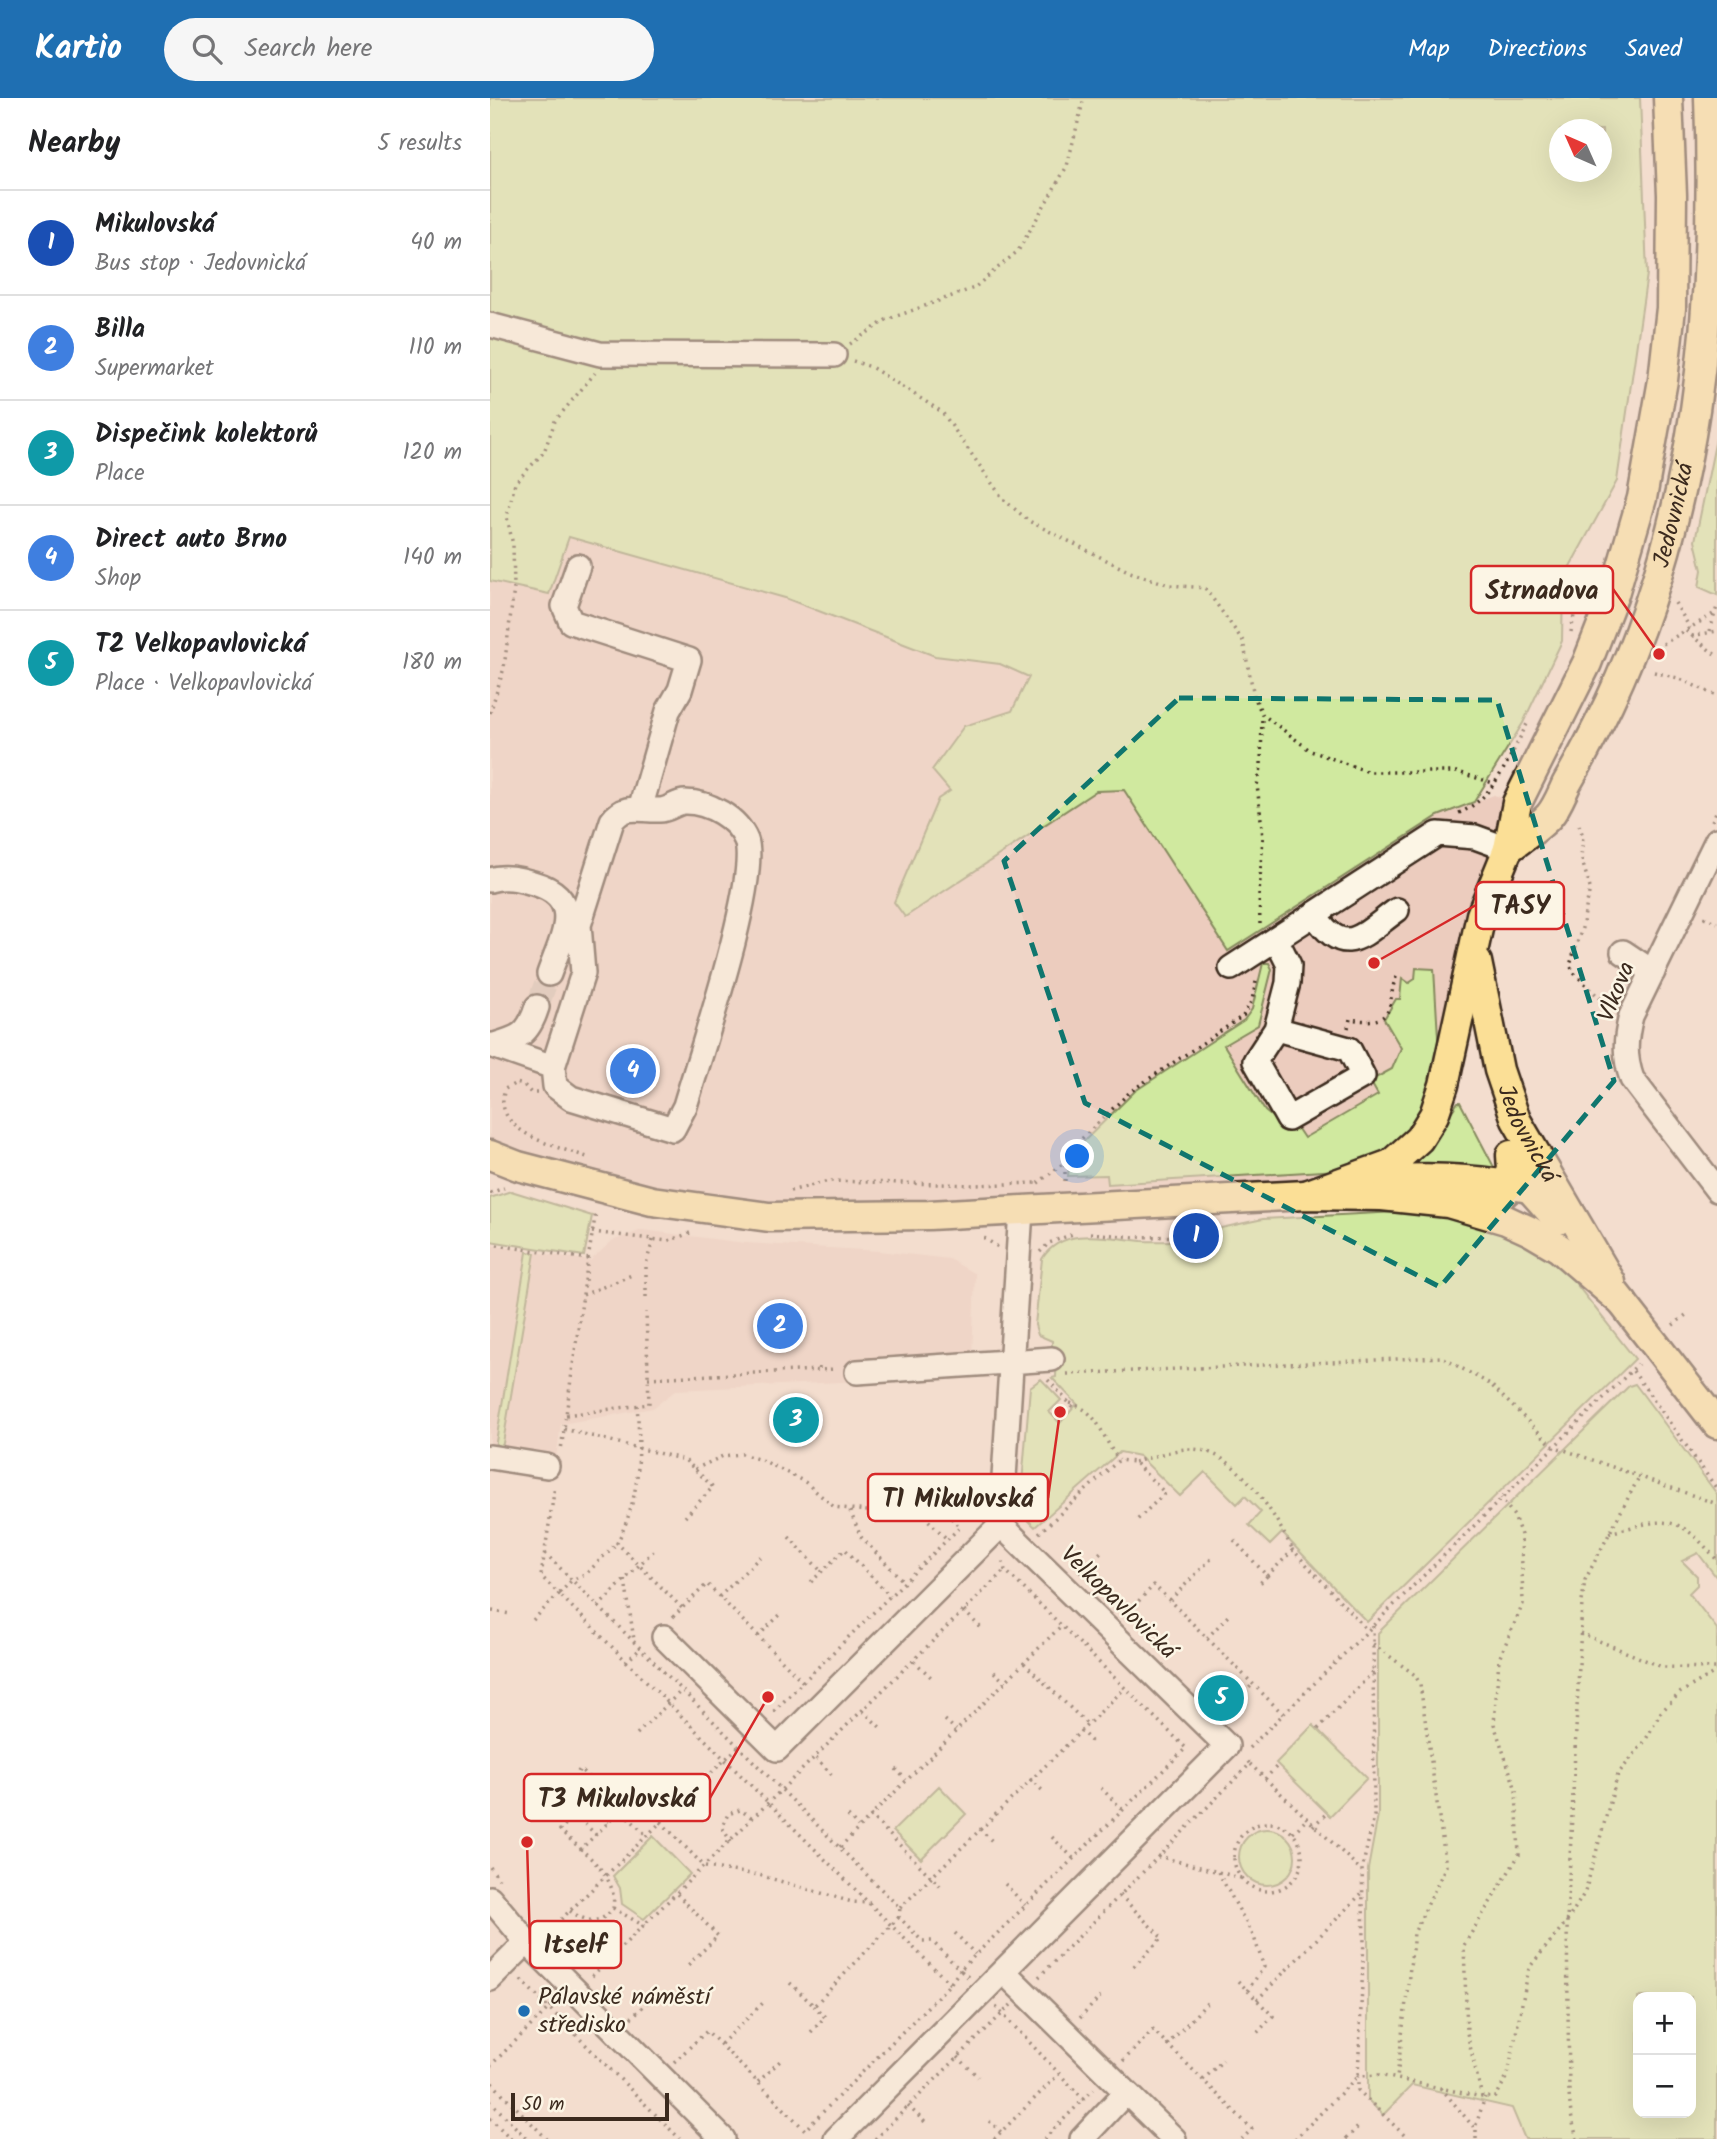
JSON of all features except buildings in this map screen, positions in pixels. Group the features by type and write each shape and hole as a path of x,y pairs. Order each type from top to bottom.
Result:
{"main road":[{"name":"Jedovnická","path":"1306,1195 1391,1164 1419,1139 1434,1115 1444,1085 1474,948 1492,883 1508,849 1517,803 1587,663 1614,594 1642,498 1663,380 1671,308 1672,195 1668,98"},
{"name":"Jedovnická","path":"1508,849 1550,815 1594,734 1636,644 1664,556 1691,436 1705,352 1713,190 1709,98"},
{"name":"Jedovnická","path":"1474,948 1471,994 1473,1042 1487,1096 1527,1187 1717,1423"},
{"name":"Jedovnická","path":"1474,948 1499,1070 1516,1120 1527,1143 1623,1303"},
{"path":"490,1155 518,1166 652,1201 738,1215 852,1218 1306,1195 1382,1196 1448,1203 1506,1220 1540,1237 1559,1248 1623,1303"},
{"path":"1306,1195 1399,1178 1465,1179 1527,1187"},
{"name":"Jedovnická","path":"1448,1203 1494,1200 1504,1193 1527,1187"}],"street":[{"path":"490,325 600,355 834,355"},
{"path":"578,566 564,606 571,622 689,660 680,690 668,711 640,809"},
{"path":"490,1046 554,1076 571,1098 673,1129 685,1106 741,913 748,852 739,830 724,814 685,802 662,810 619,812 611,821 573,923 549,974"},
{"path":"1231,968 1268,933 1314,914 1438,834 1475,837 1508,849"},
{"name":"Vlkova","path":"1717,840 1632,1016 1625,1038 1625,1060 1632,1079 1717,1190"},
{"path":"490,880 500,876 541,886 556,894 573,923 583,973 554,1076"},
{"path":"1314,914 1332,937 1348,941 1360,937 1397,911"},
{"path":"1268,933 1290,971 1276,1029 1255,1061 1288,1119 1363,1076 1349,1049 1276,1029"},
{"path":"1623,952 1653,972"},
{"path":"490,1046 517,1038 531,1026 537,1007"},
{"path":"659,1634 777,1749 1001,1525 1021,1210"},
{"path":"857,1372 1012,1362 1053,1369"},
{"path":"490,1457 554,1469"},
{"name":"Velkopavlovická","path":"836,2139 1227,1746 1114,1626 1001,1525"},
{"path":"497,1892 570,1986 723,2139"},
{"path":"490,1979 532,1934"},
{"path":"1003,1971 1113,2069 1126,2092 1174,2139"},
{"path":"1082,2139 1126,2092"}],"path":[{"path":"834,355 886,320 974,288 1006,263 1040,216 1068,166 1084,98"},
{"path":"490,713 504,668 513,588 513,545 507,517 515,483 544,452 555,421 593,378 600,355"},
{"path":"834,355 871,367 942,412 1003,499 1030,521 1130,572 1170,585 1205,588 1243,641 1254,696 1262,714 1261,768 1257,785 1263,836 1259,894 1268,933"},
{"path":"1710,632 1717,606 1711,603"},
{"path":"1675,604 1692,636 1717,655"},
{"path":"1663,644 1715,613"},
{"path":"1692,636 1717,631"},
{"path":"1654,672 1678,678 1717,696"},
{"path":"1476,806 1493,783 1533,713"},
{"path":"1262,714 1311,751 1369,772 1458,772 1493,783"},
{"path":"1579,825 1583,836 1581,858 1590,888 1582,928 1570,965 1574,973 1608,1003 1625,1038"},
{"path":"1699,915 1717,923"},
{"path":"1343,1047 1350,1019 1371,1021 1387,1011 1393,1000 1398,973"},
{"path":"554,1076 531,1093 524,1085 508,1086 501,1101 505,1118 523,1135 599,1161"},
{"path":"1038,1183 1065,1161"},
{"path":"778,1194 829,1181 975,1185 1077,1181"},
{"path":"597,1210 565,1429 554,1469 541,1576 950,1984"},
{"path":"592,1232 668,1241 687,1233 700,1234"},
{"path":"1036,1259 1049,1243 1079,1232 1135,1237 1202,1236"},
{"path":"976,1236 988,1239 1003,1253"},
{"path":"646,1297 646,1264 654,1240"},
{"path":"490,1244 588,1259"},
{"path":"583,1295 632,1275"},
{"path":"566,1415 649,1404 646,1312"},
{"path":"1673,1325 1686,1315"},
{"path":"1367,1630 1293,1550 1259,1492 1218,1458 1201,1450 1186,1449 1134,1462 1119,1460 1109,1448 1096,1417 1071,1405 1043,1375 1053,1369 1441,1357 1490,1384 1553,1446 1638,1479 1717,1504"},
{"path":"1362,1872 1241,1755 1638,1364"},
{"path":"648,1378 819,1370"},
{"path":"1632,1370 1717,1489"},
{"path":"534,1618 572,1580 587,1573 617,1543 630,1517 636,1493 640,1449 637,1405"},
{"path":"565,1429 685,1460 713,1487 685,1517"},
{"path":"695,1469 723,1456 742,1454 764,1461 795,1477 834,1507 850,1511 916,1508"},
{"path":"1030,1531 1035,1537 1119,1460"},
{"path":"1134,1462 1165,1493 1135,1522"},
{"path":"927,1478 907,1499 947,1539"},
{"path":"1577,2139 1570,2115 1569,2094 1567,1921 1580,1633 1585,1580 1638,1479"},
{"path":"920,1486 967,1533"},
{"path":"1476,2139 1483,2097 1467,2033 1465,1945 1519,1855 1516,1790 1494,1724 1499,1659 1523,1604 1521,1535 1514,1516 1501,1498"},
{"path":"850,1511 861,1536 904,1582"},
{"path":"1609,1533 1656,1521 1676,1523 1693,1532 1717,1560"},
{"path":"768,1718 960,1527"},
{"path":"789,1537 822,1572"},
{"path":"1234,1540 1267,1576"},
{"path":"617,1543 682,1608"},
{"path":"598,1606 656,1548"},
{"path":"811,1582 845,1549 890,1596"},
{"path":"1075,1577 1103,1550"},
{"path":"1258,1585 1293,1550"},
{"path":"545,1553 900,1908"},
{"path":"719,1597 764,1553"},
{"path":"806,2130 950,1984 960,1970 1186,1748 1005,1570 1002,1558 1006,1555"},
{"path":"1169,1600 1213,1557"},
{"path":"490,2066 581,1974 587,1980 644,1926 1005,1570"},
{"path":"625,1580 635,1643"},
{"path":"626,1662 659,1634 707,1584 803,1682"},
{"path":"1114,1626 1154,1585 1283,1714"},
{"path":"492,1611 511,1614"},
{"path":"964,1611 982,1629"},
{"path":"758,1636 782,1613"},
{"path":"1207,1638 1228,1616"},
{"path":"1373,1625 1374,1816 1362,1872 1364,1939 1358,2090 1404,2135"},
{"path":"839,1847 1061,1626"},
{"path":"1580,1633 1662,1667 1717,1670"},
{"path":"1373,1643 1415,1675 1420,1684 1446,1866 1414,1933 1397,2078"},
{"path":"914,1661 932,1678"},
{"path":"1024,1663 1087,1724"},
{"path":"1295,2139 1358,2076 1379,2075 1483,2097 1496,2097 1508,2074 1529,1968 1567,1921 1585,1892 1624,1765 1637,1752 1661,1712 1681,1692 1717,1670"},
{"path":"1318,1730 1374,1671"},
{"path":"637,1734 700,1672"},
{"path":"994,1672 1005,1682"},
{"path":"1218,1720 1253,1684"},
{"path":"814,2006 899,1917 900,1908 1125,1688"},
{"path":"863,1711 881,1728"},
{"path":"945,1720 956,1730"},
{"path":"1080,1730 1092,1742"},
{"path":"532,1934 545,1936 745,1740"},
{"path":"816,1758 833,1776"},
{"path":"1034,1982 1250,1764"},
{"path":"1265,1779 1278,1765"},
{"path":"578,1772 580,1769 647,1836"},
{"path":"896,1769 906,1780"},
{"path":"1030,1779 1043,1791"},
{"path":"1101,1788 1123,1810"},
{"path":"570,1911 587,1922 601,1920 613,1908 614,1889 606,1876 560,1829 600,1789"},
{"path":"588,1801 608,1823"},
{"path":"580,1850 621,1810"},
{"path":"731,1842 722,1827 728,1814 740,1810 754,1819"},
{"path":"1313,1826 1326,1813"},
{"path":"575,1814 596,1835"},
{"path":"870,1815 943,1889"},
{"path":"848,1816 858,1827"},
{"path":"1293,1833 1307,1819"},
{"path":"661,1822 705,1867 759,1875 852,1902 870,1903"},
{"path":"1158,1856 1241,1878 1258,1890 1279,1890 1295,1878 1303,1859 1302,1849 1293,1833 1282,1825 1267,1822 1246,1830 1237,1842 1233,1857 1241,1878"},
{"path":"980,1829 992,1841"},
{"path":"1052,1837 1073,1859"},
{"path":"490,1867 497,1892"},
{"path":"1218,1872 1254,1937 1264,1967 1247,1991"},
{"path":"1005,1884 1026,1905"},
{"path":"1256,2000 1362,1893"},
{"path":"677,1894 718,1936 687,1966"},
{"path":"1120,1895 1162,1938 1132,1968"},
{"path":"613,1908 644,1926"},
{"path":"899,1917 922,1941 932,1941 960,1970"},
{"path":"955,1933 976,1955"},
{"path":"915,1949 922,1941"},
{"path":"518,1980 523,1980 680,2139"},
{"path":"1238,1981 1273,2016 1256,2033"},
{"path":"790,1983 825,2017 811,2032"},
{"path":"627,2022 655,1995"},
{"path":"1074,2023 1100,1997"},
{"path":"875,2139 1017,1999"},
{"path":"992,2001 1001,2015 1101,2117"},
{"path":"721,2044 764,2002"},
{"path":"1167,2045 1208,2002"},
{"path":"1044,2139 1153,2030 1252,2129 1242,2139"},
{"path":"665,2060 676,2061 707,2031 814,2139"},
{"path":"958,2057 978,2077"},
{"path":"1203,2080 1223,2060"},
{"path":"758,2082 779,2062"},
{"path":"993,2139 1059,2074"},
{"path":"492,2084 547,2139"},
{"path":"1441,2088 1476,2130"},
{"path":"490,2101 527,2139"},
{"path":"908,2106 928,2125"},
{"path":"490,2118 511,2139"},
{"path":"989,2121 1001,2132"},
{"path":"1346,2139 1359,2126"},
{"path":"1049,2134 1053,2139"}],"highlighted area":[{"path":"1179,698 1497,700 1614,1081 1440,1287 1085,1103 1004,861"}],"shaded area":[{"path":"569,537 785,598 935,656 1000,664 1030,678 1012,711 964,726 932,771 950,791 905,916 1096,790 1125,790 1228,951 1438,816 1494,795 1517,803 1449,1068 1306,1195 802,1218 490,1155 490,581 549,594"},
{"path":"642,1230 745,1243 879,1251 949,1259 975,1274 972,1358 860,1381 676,1390 653,1408 561,1424 555,1465 490,1453 490,1245 590,1261 612,1241"}],"green space":[{"path":"490,98 1640,98 1647,274 1617,481 1563,579 1562,641 1523,723 1474,802 1438,816 1228,951 1124,790 1096,791 905,917 894,902 938,799 950,791 932,770 964,726 1012,711 1029,677 1000,664 935,656 785,598 569,537 549,594 490,581"},
{"path":"1717,434 1717,595 1699,587 1702,570 1695,541"},
{"path":"1263,963 1269,963 1272,969 1258,1025 1224,1045 1265,1111 1288,1130 1296,1126 1304,1138 1378,1095 1370,1081 1392,1069 1401,1048 1384,1019 1396,999 1400,999 1402,978 1409,983 1415,979 1416,968 1434,969 1439,1054 1434,1089 1396,1150 1339,1170 1108,1184 1107,1175 1068,1176 1070,1155 1135,1091 1244,1020 1252,1009"},
{"path":"1460,1102 1495,1169 1417,1163"},
{"path":"511,1191 592,1216 584,1256 490,1241 490,1198"},
{"path":"1417,1211 1470,1218 1555,1257 1635,1359 1367,1622 1282,1533 1270,1545 1249,1525 1261,1512 1245,1496 1237,1504 1205,1472 1180,1496 1139,1456 1120,1452 1035,1527 1026,1518 1021,1496 1030,1387 1041,1379 1061,1400 1049,1412 1060,1423 1077,1404 1052,1378 1056,1377 1057,1351 1052,1350 1052,1341 1038,1335 1035,1325 1042,1259 1051,1248 1062,1241 1088,1236 1142,1241 1202,1240 1202,1232 1263,1219"},
{"path":"527,1252 535,1253 502,1449 495,1448"},
{"path":"1635,1384 1717,1494 1717,1578 1698,1553 1682,1561 1697,1576 1697,1585 1689,1593 1717,1629 1717,2139 1525,2139 1512,2108 1412,2085 1383,2115 1368,2100 1368,1869 1378,1815 1378,1633 1629,1386"},
{"path":"1313,1725 1367,1778 1330,1816 1276,1763"},
{"path":"939,1786 966,1814 921,1859 893,1831"},
{"path":"1261,1829 1273,1829 1283,1833 1291,1841 1295,1857 1291,1873 1283,1881 1273,1885 1261,1885 1251,1881 1243,1873 1239,1863 1239,1851 1243,1841 1251,1833"},
{"path":"653,1836 690,1874 644,1919 622,1904 620,1888 613,1876"}],"tunnel":[{"path":"537,1007 549,974"}],"place":[{"name":"Strnadova","path":"1659,654"},
{"name":"TASY","path":"1374,963"},
{"name":"Direct auto Brno","path":"633,1071"},
{"name":"Mikulovská","path":"1196,1236"},
{"name":"Billa","path":"780,1326"},
{"name":"T1 Mikulovská","path":"1060,1412"},
{"name":"Dispečink kolektorů","path":"796,1420"},
{"name":"T3 Mikulovská","path":"768,1697"},
{"name":"T2 Velkopavlovická","path":"1221,1698"},
{"name":"Itself","path":"527,1842"},
{"name":"Pálavské náměstí středisko","path":"524,2011"}]}
